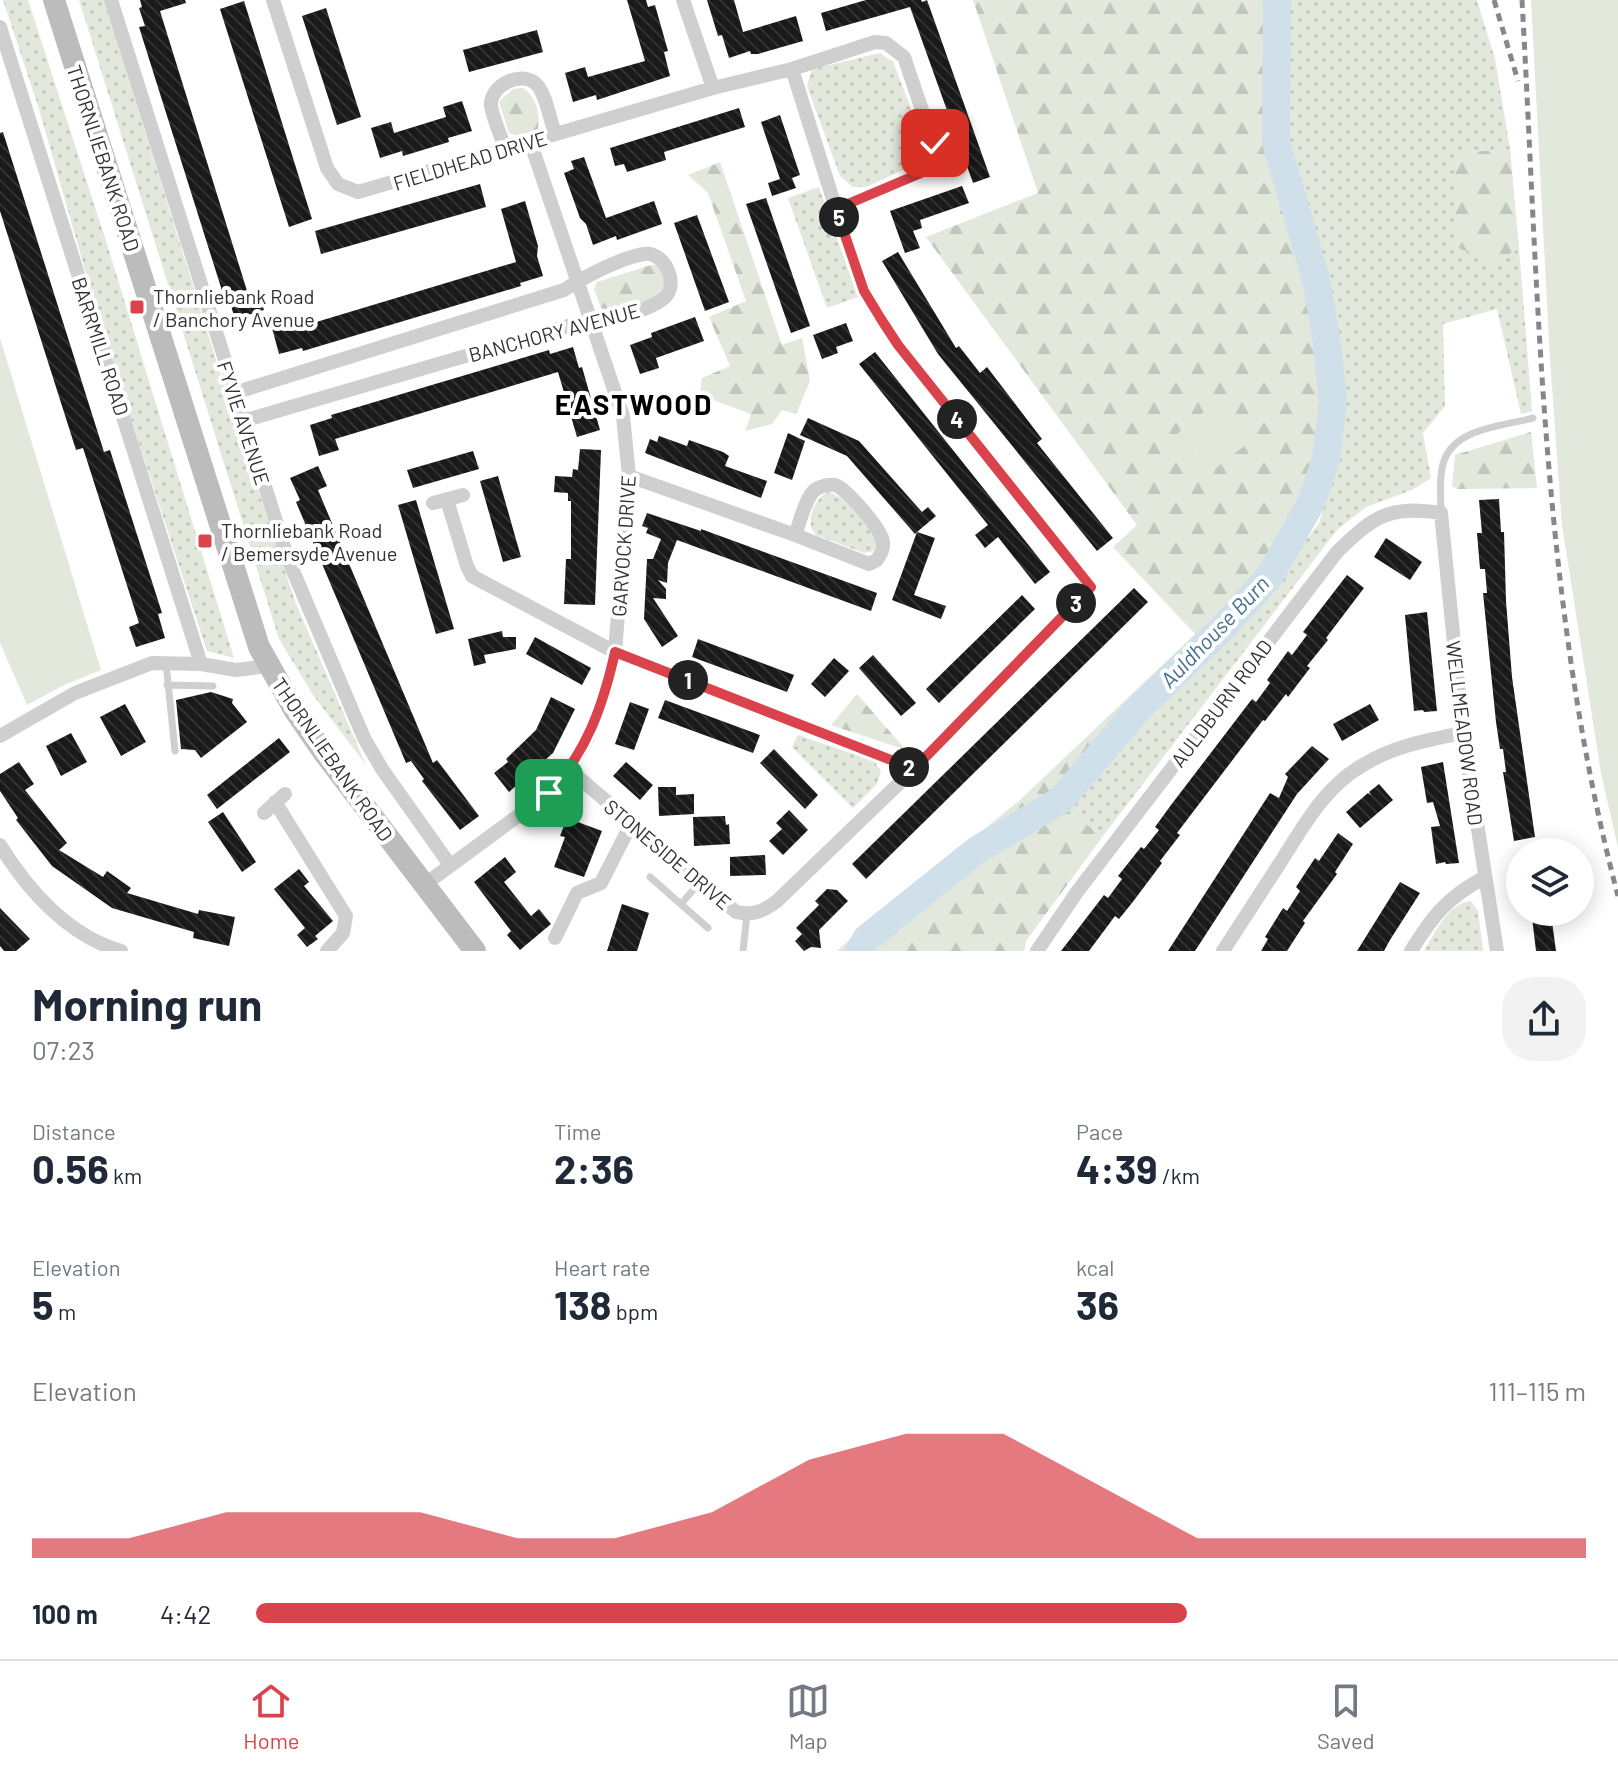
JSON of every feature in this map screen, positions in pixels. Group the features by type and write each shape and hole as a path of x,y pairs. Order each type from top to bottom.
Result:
{"main road":[{"name":"THORNLIEBANK ROAD","path":"54,0 259,647 309,731 475,951"}],"street":[{"name":"FYVIE AVENUE","path":"111,0 288,559 364,738 382,769 450,865"},
{"name":"FIELDHEAD DRIVE","path":"273,0 327,168 338,184 358,192 713,88 792,69 875,42 886,43 904,57 937,154 932,165 921,173 836,209"},
{"path":"683,0 713,88"},
{"name":"BARRMILL ROAD","path":"0,27 201,664"},
{"name":"STONESIDE DRIVE","path":"570,770 736,912 747,914 762,911 777,901 914,769 1091,587 898,345 864,291 792,69"},
{"path":"505,149 491,105 492,94 512,79 522,78 539,87 555,134"},
{"name":"GARVOCK DRIVE","path":"424,885 549,793 570,770 588,738 607,688 615,652 629,476 623,416 530,141"},
{"name":"BANCHORY AVENUE","path":"234,393 564,290 589,275 645,254 655,256 665,264 671,287 667,296 656,303 607,320 575,324 243,421"},
{"path":"629,476 869,564 877,560 884,543 873,523 835,485 818,488 812,493 795,535"},
{"path":"463,495 440,501 472,576 615,652 914,769"},
{"name":"AULDBURN ROAD","path":"1037,951 1077,892 1337,552 1357,532 1379,517 1398,510 1441,513"},
{"name":"WELLMEADOW ROAD","path":"1441,513 1463,733 1497,951"},
{"path":"0,736 87,688 152,663 201,664 236,670 269,666"},
{"path":"1223,951 1310,815 1332,790 1360,766 1385,753 1419,741 1463,733"},
{"path":"264,813 280,798 346,916 343,933 327,951"},
{"path":"555,938 577,893 601,883 631,824"},
{"path":"0,845 37,895 63,920 104,946 121,951"},
{"path":"1411,951 1441,906 1485,877"}],"lane":[{"path":"1441,513 1442,469 1448,448 1463,436 1533,418"},
{"path":"166,663 175,751"},
{"path":"167,685 213,686"},
{"path":"650,877 708,928"},
{"path":"681,904 700,882"},
{"path":"743,951 747,914"}],"green space":[{"path":"3,0 28,0 106,241 234,658 207,651 104,336 39,109"},
{"path":"79,0 104,0 232,411 296,604 366,765 313,695 279,639"},
{"path":"973,0 1273,0 1270,32 1272,146 1305,266 1322,370 1319,446 1299,509 1259,581 1043,803 971,850 877,922 873,919 1019,801 1195,634 1113,547 1137,525 926,237 1038,193"},
{"path":"1283,0 1477,0 1495,59 1510,149 1456,153 1494,263 1519,248 1532,411 1521,414 1497,309 1443,324 1445,406 1423,433 1431,478 1412,490 1366,507 1337,530 1103,836 1059,805 1261,600 1319,523 1337,466 1321,278 1286,142"},
{"path":"1531,0 1618,0 1618,848 1601,773 1562,525"},
{"path":"880,53 893,62 927,149 925,160 866,187 853,187 840,176 807,86 812,69"},
{"path":"523,88 532,96 536,106 538,129 518,136 509,133 499,102 513,89"},
{"path":"1510,149 1519,248 1494,263 1454,246 1456,153"},
{"path":"720,162 782,345 802,338 810,381 796,414 782,410 772,424 745,431 751,414 700,395 702,378 730,366 709,317 746,301 708,193 688,175"},
{"path":"819,187 858,297 827,308 788,198"},
{"path":"651,265 661,266 666,283 662,290 647,301 627,308 601,308 594,289 597,282"},
{"path":"0,338 101,670 27,705 0,643"},
{"path":"1220,399 1251,441 1208,474 1178,433"},
{"path":"1531,432 1537,488 1457,489 1452,486 1455,455"},
{"path":"828,492 842,499 864,522 877,544 873,551 864,553 816,535 812,530 812,512"},
{"path":"857,694 906,750 831,725"},
{"path":"798,735 874,761 881,771 877,784 853,808 792,747"},
{"path":"1059,805 1103,836 1026,941 1024,951 837,951 860,930 875,941 959,873"},
{"path":"1471,901 1478,911 1483,951 1424,951 1449,913"}],"building":[{"path":"140,0 185,0 186,3 160,11 248,294 258,290 264,310 235,319 228,296 224,297 139,27 145,26 139,8 142,7"},
{"path":"627,0 646,0 648,7 655,5 668,51 664,52 670,76 597,100 596,95 573,102 565,73 585,67 588,77 645,61"},
{"path":"707,0 734,0 743,32 796,16 803,41 758,54 751,54 750,51 729,58 722,35 718,36"},
{"path":"866,0 927,0 990,177 973,183 910,7 826,31 821,13"},
{"path":"244,1 312,219 289,227 220,9"},
{"path":"326,8 361,117 337,125 302,16"},
{"path":"537,30 543,52 469,72 463,50"},
{"path":"462,101 472,131 448,138 449,142 403,156 402,151 380,158 371,128 391,122 394,133 446,117 443,107"},
{"path":"739,108 745,127 664,152 666,160 627,172 624,164 615,166 610,148"},
{"path":"780,115 800,175 792,178 796,188 772,196 768,183 780,179 761,122"},
{"path":"3,132 104,452 110,450 162,613 158,614 165,638 136,647 129,627 139,623 83,448 76,450 0,211 0,133"},
{"path":"584,157 606,218 654,201 662,224 593,245 564,173 574,169 571,161"},
{"path":"480,184 486,207 321,254 315,231"},
{"path":"962,186 969,203 920,220 922,228 913,231 920,248 905,253 890,211"},
{"path":"766,198 810,326 791,333 746,204"},
{"path":"525,201 543,276 520,283 521,286 303,351 302,348 279,354 271,324 290,319 293,329 516,262 501,209"},
{"path":"697,215 729,302 705,311 674,223"},
{"path":"898,252 956,348 959,346 980,373 987,367 1042,439 1037,443 1113,538 1097,551 938,354 882,261"},
{"path":"695,317 704,341 656,358 659,368 640,374 630,345 652,337 651,333"},
{"path":"846,323 853,341 836,347 838,353 822,359 813,335"},
{"path":"573,347 600,430 577,437 558,372 335,439 339,450 319,456 310,425 332,418 331,415 549,350 550,354"},
{"path":"875,352 1050,572 1035,584 998,537 985,548 975,535 988,525 859,364"},
{"path":"808,418 859,441 922,512 928,507 936,516 915,534 847,456 800,435"},
{"path":"788,433 805,441 792,480 774,473"},
{"path":"659,436 687,446 689,440 723,452 729,456 725,466 767,481 761,498 645,453 650,439 657,442"},
{"path":"580,449 601,450 595,605 564,604 566,559 571,559 571,501 568,501 568,493 554,492 555,476 572,477 573,469 578,470"},
{"path":"473,451 479,469 413,488 407,470"},
{"path":"318,466 327,486 318,490 433,763 437,760 479,816 460,830 422,781 424,779 411,761 406,763 296,502 300,500 290,478"},
{"path":"498,476 521,557 503,562 480,481"},
{"path":"1499,499 1501,532 1504,532 1512,677 1535,837 1530,838 1514,838 1503,772 1506,772 1496,722 1483,593 1487,593 1485,569 1480,569 1477,533 1482,533 1479,500"},
{"path":"416,500 454,629 436,634 398,505"},
{"path":"647,513 701,529 877,593 871,611 677,540 668,563 667,583 658,580 666,589 666,599 653,598 678,636 662,647 644,619 647,559 653,559 661,539 646,533 648,528 642,526"},
{"path":"917,532 935,538 914,595 946,606 941,619 892,600"},
{"path":"1386,538 1422,562 1410,580 1374,557"},
{"path":"1347,575 1364,588 1326,638 1328,640 1307,666 1310,668 1288,697 1286,694 1263,720 1177,833 1180,835 1160,861 1162,863 1132,903 1119,919 1115,916 1089,951 1061,951 1104,895 1108,898 1122,879 1118,876 1159,830 1155,827 1171,805 1252,699 1256,702 1288,651 1292,655 1307,635 1303,632"},
{"path":"1134,588 1148,602 866,879 852,864"},
{"path":"1022,595 1035,609 939,703 926,689"},
{"path":"1427,612 1437,711 1424,712 1414,711 1405,615"},
{"path":"502,631 503,637 516,637 516,649 484,655 486,663 474,666 468,639"},
{"path":"535,637 591,668 582,685 526,654"},
{"path":"698,639 794,675 787,692 692,657"},
{"path":"873,655 916,703 901,716 859,668"},
{"path":"834,658 849,671 825,697 811,684"},
{"path":"211,692 233,699 232,703 247,722 201,758 195,750 181,749 176,700"},
{"path":"551,697 575,709 553,753 509,792 494,773 536,730"},
{"path":"665,700 760,735 753,753 658,718"},
{"path":"630,702 649,709 634,750 615,744"},
{"path":"125,704 146,742 121,756 100,717"},
{"path":"1370,704 1379,720 1342,741 1333,724"},
{"path":"71,733 87,762 61,776 46,746"},
{"path":"279,738 290,752 217,809 207,795"},
{"path":"1312,746 1329,759 1297,794 1195,951 1168,951 1270,793 1279,798 1288,777 1285,774"},
{"path":"774,749 818,795 805,809 760,763"},
{"path":"19,762 34,784 25,790 67,843 59,850 103,877 107,871 131,888 127,893 198,914 199,910 235,917 229,946 193,938 194,932 112,908 52,866 16,820 18,818 0,791 0,774"},
{"path":"626,762 653,785 640,800 613,776"},
{"path":"1443,762 1459,863 1436,864 1431,827 1440,826 1433,802 1427,803 1421,767"},
{"path":"1379,784 1393,800 1360,828 1346,812 1368,793 1371,795 1369,792"},
{"path":"658,787 676,787 676,795 694,794 694,814 659,816"},
{"path":"789,810 808,830 783,855 769,841 782,829 776,823"},
{"path":"223,812 256,862 242,872 208,822"},
{"path":"725,816 726,825 729,824 730,844 694,846 693,817"},
{"path":"567,818 602,831 584,877 554,867 565,837 560,836"},
{"path":"1338,833 1353,844 1287,951 1261,951 1268,939 1265,937 1283,908 1287,911 1300,891 1296,887 1315,858 1319,861"},
{"path":"765,855 766,875 730,876 730,857"},
{"path":"505,857 516,872 504,882 531,916 539,909 551,924 520,950 507,935 511,931 474,882"},
{"path":"299,869 309,882 304,886 333,921 307,947 297,935 305,928 274,889"},
{"path":"1400,882 1420,893 1384,951 1357,951"},
{"path":"827,889 837,890 848,901 819,930 821,948 811,947 804,951 795,941 802,934 796,928 819,905 815,901"},
{"path":"622,904 649,913 637,951 607,951"},
{"path":"0,908 30,939 16,951 4,951 0,946"},
{"path":"1533,926 1553,926 1556,951 1536,951"}],"waterway":[{"name":"Auldhouse Burn","path":"859,951 867,938 977,850 1061,800 1139,708 1221,630 1270,576 1311,503 1326,459 1333,401 1316,279 1276,142 1277,0"}],"railway":[{"path":"1494,0 1518,81"},
{"path":"1522,0 1540,338 1558,563 1592,786 1618,896"}],"place":[{"name":"Thornliebank Road / Banchory Avenue","path":"137,307"},
{"name":"Thornliebank Road / Bemersyde Avenue","path":"205,541"}],"district":[{"name":"EASTWOOD","path":"634,404"}],"route":[{"path":"549,793 570,770 588,738 607,688 615,652 914,769 1091,587 898,345 864,291 836,209 921,173 932,165 937,154 935,143"}]}
